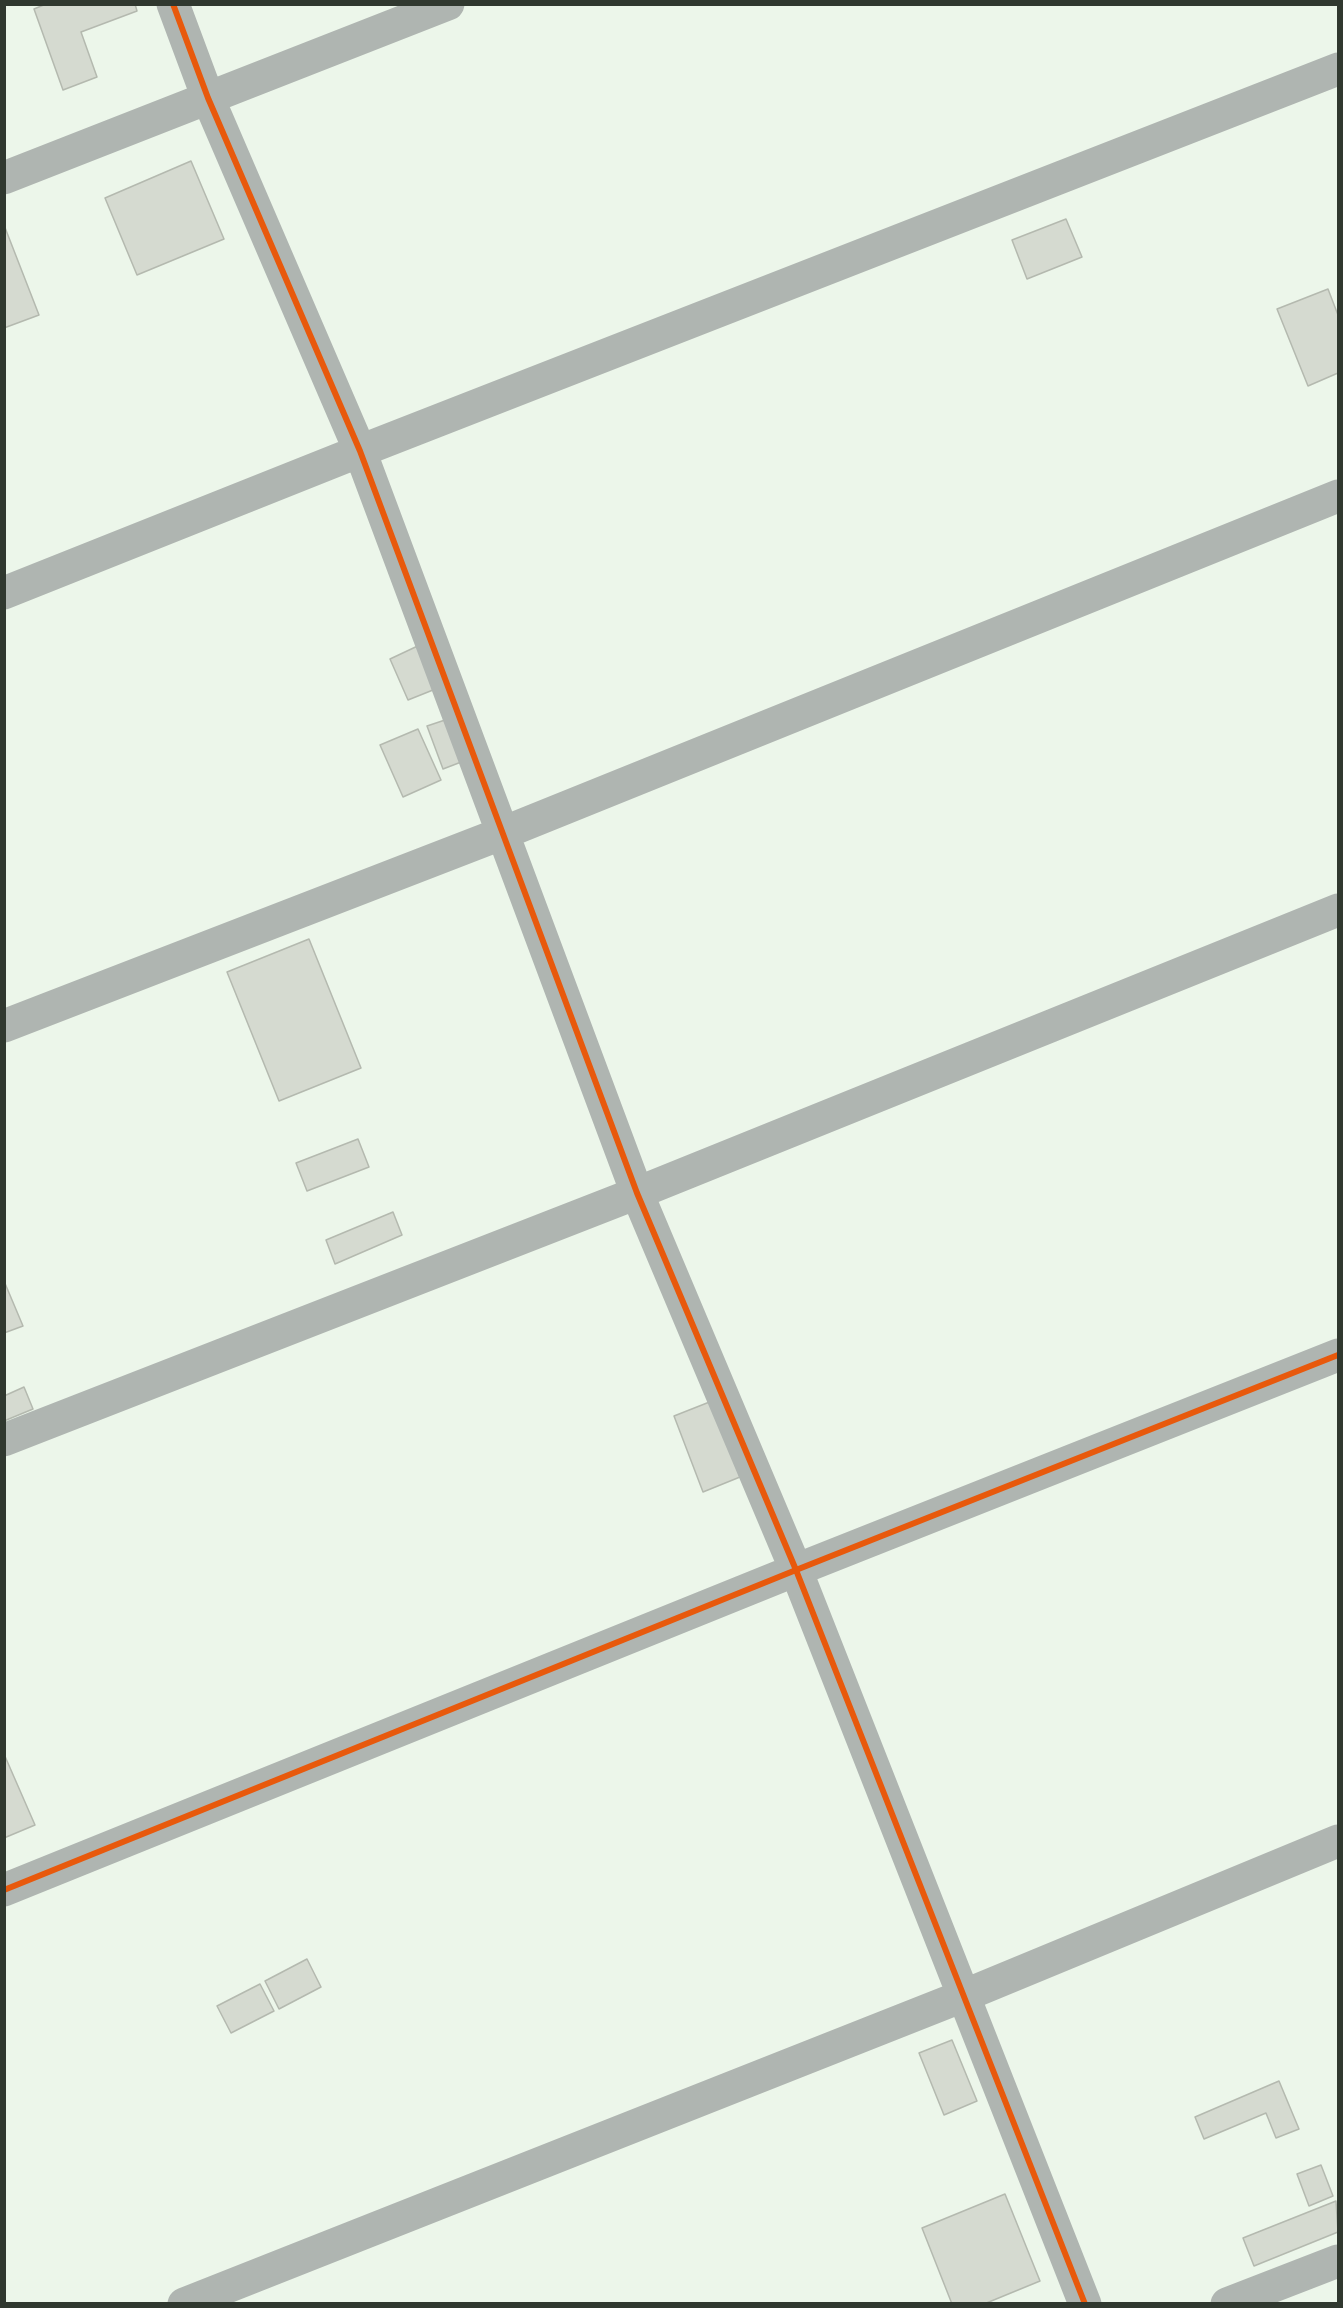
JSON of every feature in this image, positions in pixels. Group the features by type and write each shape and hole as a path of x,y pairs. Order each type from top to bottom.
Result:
{"street":[{"path":"173,4 208,98 360,451 637,1193 796,1570 1085,2304"},
{"path":"4,178 448,4"},
{"path":"4,593 360,451 1338,69"},
{"path":"4,1026 503,833 1338,496"},
{"path":"4,1440 637,1193 1338,910"},
{"path":"4,1890 796,1570 1338,1355"},
{"path":"184,2304 963,1996 1338,1841"},
{"path":"1227,2304 1338,2261"}],"building":[{"path":"46,4 135,4 137,11 81,32 97,77 63,90 34,9"},
{"path":"191,161 224,239 137,275 105,198"},
{"path":"1066,219 1082,257 1027,279 1012,240"},
{"path":"4,225 39,315 4,328"},
{"path":"1328,289 1338,315 1338,373 1308,386 1277,309"},
{"path":"424,643 443,686 408,700 390,659"},
{"path":"454,717 469,759 443,769 427,726"},
{"path":"418,729 441,780 403,797 380,745"},
{"path":"309,939 361,1068 279,1101 227,972"},
{"path":"358,1139 369,1167 307,1191 296,1163"},
{"path":"393,1212 402,1235 335,1264 326,1240"},
{"path":"4,1281 23,1326 4,1333"},
{"path":"24,1387 33,1409 4,1421 4,1396"},
{"path":"712,1401 740,1477 703,1492 674,1416"},
{"path":"4,1754 35,1825 4,1838"},
{"path":"307,1959 321,1987 279,2009 265,1981"},
{"path":"260,1984 274,2011 231,2033 217,2006"},
{"path":"952,2040 977,2101 944,2115 919,2053"},
{"path":"1279,2081 1299,2129 1276,2138 1266,2113 1204,2139 1195,2117"},
{"path":"1321,2165 1333,2196 1309,2206 1297,2174"},
{"path":"1005,2194 1040,2281 984,2304 952,2304 922,2228"},
{"path":"1336,2201 1338,2232 1254,2266 1243,2238"}],"cycle path":[{"path":"173,4 208,98 360,451 637,1193 796,1570 1085,2304"},
{"path":"4,1890 796,1570 1338,1355"}]}
